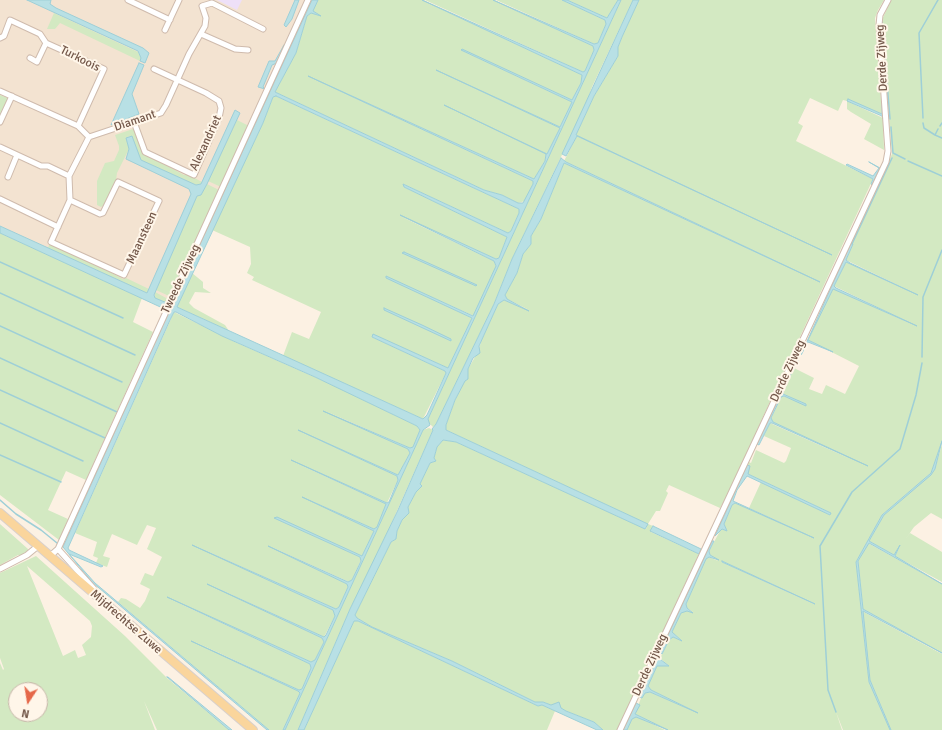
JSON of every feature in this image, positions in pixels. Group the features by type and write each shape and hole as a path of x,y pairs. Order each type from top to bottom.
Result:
{"main road":[{"name":"Mijdrechtse Zuwe","path":"0,513 253,730"}],"street":[{"path":"128,0 170,20"},
{"path":"166,30 179,0"},
{"name":"Diamant","path":"89,137 161,113 178,80 189,54 201,34 206,18 202,6 198,0"},
{"name":"Tweede Zijweg","path":"50,556 58,550 308,0"},
{"name":"Derde Zijweg","path":"620,730 886,162 888,151 878,25 880,15 888,0"},
{"path":"202,6 212,3 263,29"},
{"path":"0,38 4,36 10,20 40,34 46,43 37,62 30,58"},
{"path":"201,34 235,49 248,50"},
{"name":"Turkoois","path":"46,43 104,69 78,126"},
{"name":"Alexandriet","path":"134,122 145,152 194,175 219,118 221,108 219,101 154,69"},
{"path":"0,91 78,126 89,137 69,176 70,200"},
{"path":"0,122 12,96"},
{"path":"0,148 41,166 48,166 69,176"},
{"path":"8,176 17,155"},
{"name":"Maansteen","path":"118,182 159,201 124,275 51,242 58,227 70,200 100,214 103,213 118,182"},
{"path":"0,199 58,227"},
{"path":"0,569 27,555 38,546"},
{"name":"Mijdrechtse Zuwe","path":"58,550 85,581 111,603"}],"shaded area":[{"path":"0,0 312,0 172,306 0,226"},
{"path":"217,0 242,0 237,10"}],"green space":[{"path":"318,0 422,0 582,75 581,83 572,100 461,50 572,102 560,127 436,70 560,128 547,154 444,105 546,154 545,161 534,179 308,76 533,181 525,201 518,203 502,195 484,190 275,92 296,53 307,16 311,13 319,15 312,11"},
{"path":"425,0 493,0 593,46 594,50 585,71 583,72"},
{"path":"496,0 562,0 605,20 606,24 598,43 594,44"},
{"path":"567,0 618,0 607,18"},
{"path":"621,0 633,0 592,87 585,107 512,259 494,304 436,424 433,427 428,422 428,419"},
{"path":"639,0 884,0 875,18 882,114 843,100 838,111 810,98 798,123 803,126 796,141 873,179 762,419 740,472 720,508 669,485 666,491 668,493 660,511 656,511 648,524 653,526 651,532 699,554 617,730 603,730 594,722 543,702 535,702 452,661 372,627 357,618 355,615 391,542 396,539 397,531 402,520 409,513 408,507 416,492 422,486 420,484 430,463 436,461 434,458 437,447 443,440 456,442 646,529 647,524 446,430 446,425 455,400 465,380 468,379 468,369 479,350 481,341 498,304 504,300 529,310 507,299 505,295 517,273 523,254 531,244 531,236 541,219 564,163 820,282 564,161 577,136 832,255 576,135 594,96 618,56 618,47"},
{"path":"891,0 942,0 942,441 931,473 882,515 856,562 869,682 890,730 843,730 836,712 842,730 668,730 635,714 641,698 645,693 650,692 696,712 651,690 648,686 657,666 669,666 660,658 669,640 673,637 682,641 672,632 681,613 687,610 693,612 687,608 686,604 706,558 709,557 718,561 710,555 709,551 720,531 722,529 727,531 724,524 732,505 735,503 814,538 749,508 761,482 830,515 831,513 748,474 747,465 738,483 754,450 749,462 751,463 756,450 784,463 786,461 791,448 764,436 770,423 851,459 773,422 771,419 781,397 784,396 806,405 783,394 794,368 814,378 809,389 822,394 826,385 845,394 859,366 808,340 832,290 834,289 916,326 834,286 846,262 918,295 846,260 853,244 851,243 892,154 881,22","holes":["722,561 815,604 722,562"]},
{"path":"54,13 138,52 141,58 140,61 60,23 55,29 47,29"},
{"path":"0,95 10,99 0,118"},
{"path":"276,96 519,209 519,213 511,231 508,233 403,184 404,187 507,237 499,258 496,259 400,216 494,261 496,267 474,316 386,277 472,318 448,368 373,335 372,337 445,371 446,373 423,419 283,356 292,332 309,339 321,312 252,280 254,277 247,273 251,264 250,247 212,230 263,123 273,97"},
{"path":"847,101 883,118 884,150 864,139 871,124 847,109"},
{"path":"237,120 249,126 221,187 208,181"},
{"path":"135,129 145,154 184,175 189,175 202,182 201,184 196,185 141,160 130,136 126,138 129,149 117,173 116,180 105,204 101,207 97,205 97,181 105,163 114,161 119,150 115,135"},
{"path":"207,184 219,190 171,296 169,296 156,290 197,196 201,195"},
{"path":"0,233 142,298 133,322 153,332 86,480 66,471 48,510 68,519 59,540 0,495"},
{"path":"50,243 79,257 82,257 123,279 126,278 149,289 147,293 48,248"},
{"path":"192,273 203,282 203,288 211,293 195,292 189,303 194,308 225,325 229,331 177,307"},
{"path":"155,292 168,299 167,303 155,298"},
{"path":"174,312 235,342 335,386 417,426 420,430 413,448 410,448 325,411 408,449 410,453 398,475 300,431 397,476 398,480 387,503 292,461 386,504 377,528 374,529 305,498 374,531 362,556 275,518 360,557 361,560 352,580 349,582 269,546 347,584 348,587 339,607 336,609 193,545 333,610 335,616 324,637 208,584 322,638 324,642 315,660 311,662 168,598 310,664 311,668 302,689 299,690 193,641 298,691 300,693 283,730 269,730 118,602 121,598 126,599 140,608 145,601 150,589 140,584 145,573 153,576 162,557 147,549 156,528 147,525 137,545 112,534 103,556 110,558 107,567 96,563 98,558 93,556 97,542 75,533"},
{"path":"429,428 433,430 372,567 350,609 298,730 285,730 423,430"},
{"path":"942,444 942,519 931,513 914,527 905,540 910,533 942,552 942,582 895,556 900,546 894,555 869,541 884,515 935,469"},
{"path":"0,524 28,549 28,552 21,556 18,555 0,565"},
{"path":"868,543 942,584 942,653 863,609 858,561"},
{"path":"36,556 125,636 167,678 229,730 157,730 144,701 155,730 0,730 0,663 3,670 4,669 0,658 0,573","holes":["27,566 90,621 92,626 91,637 82,645 86,655 78,658 75,650 63,656"]},
{"path":"862,611 942,654 942,730 891,730 870,680"},
{"path":"354,621 358,621 538,706 542,705 555,711 547,730 304,730"},
{"path":"636,716 665,730 627,730 632,719"}],"water":[{"path":"27,0 51,0 50,4 56,8 143,48 149,53 145,63 140,61 141,58 138,51"},
{"path":"295,0 299,0 292,19 286,27 284,25"},
{"path":"312,0 318,0 313,11 321,16 311,13 307,16 296,53 275,92 484,190 502,195 518,203 523,203 533,184 533,181 308,76 534,179 545,161 546,154 444,105 547,154 560,128 436,70 560,127 572,102 461,50 462,49 572,100 581,83 582,75 422,0 583,72 585,71 594,50 593,46 493,0 594,44 598,43 606,24 605,20 562,0 567,0 607,18 618,0 621,0 428,419 430,425 423,430 285,730 283,730 300,693 298,691 191,641 299,690 302,689 311,668 310,664 167,597 311,662 315,660 324,642 322,638 207,584 324,637 335,616 333,610 192,545 336,609 339,607 348,587 347,584 268,546 348,582 352,580 361,561 360,557 274,518 277,517 362,556 374,531 302,497 374,529 377,527 386,504 291,460 387,503 389,502 398,480 397,476 298,430 398,475 410,453 408,449 323,411 410,448 413,447 420,430 417,426 315,377 222,336 174,312 68,548 69,550 103,566 101,567 69,554 95,583 269,730 267,730 92,582 63,547 169,311 0,233 0,226 147,293 191,194 189,189 126,159 129,149 126,138 132,136 141,160 196,185 201,184 235,110 240,113 207,184 201,195 197,196 154,295 155,298 172,305","holes":["276,96 519,209 519,213 511,231 508,233 403,184 404,187 507,237 499,258 496,259 400,215 494,261 496,266 473,316 386,276 386,278 472,318 448,368 373,334 372,337 445,371 446,373 427,415 423,419 177,307 263,123 273,97"]},
{"path":"633,0 639,0 618,47 618,56 594,96 576,135 832,255 577,136 566,156 562,154"},
{"path":"284,45 277,63 272,65 263,87 265,89 258,87 269,61 275,61"},
{"path":"139,63 144,65 132,94 139,114 111,125"},
{"path":"848,99 882,114 882,100 883,119 882,116 847,101"},
{"path":"561,158 566,162 820,282 564,163 541,219 531,236 531,244 523,254 517,273 505,295 507,299 529,311 504,300 498,304 479,346 480,353 473,358 468,369 468,379 465,381 455,400 446,425 446,430 648,524 645,529 456,442 443,440 437,447 434,458 436,461 430,463 420,484 422,486 416,492 408,507 409,513 402,520 397,531 396,539 391,542 355,615 357,618 372,627 452,661 535,702 543,702 551,705 559,702 561,708 594,722 603,730 597,730 542,705 538,706 358,621 354,621 304,730 298,730 350,609 398,510 433,430 432,429 436,424 494,304 512,259"},
{"path":"869,162 880,168 872,185 873,179 846,165 847,164 873,176 879,168"},
{"path":"851,243 853,244 846,260 918,295 846,262 834,286 917,326 833,289 808,340 833,352 808,342 801,355"},
{"path":"404,252 477,285 476,286 402,253"},
{"path":"384,308 451,339 451,341 384,310"},
{"path":"783,389 783,394 806,404 806,406 784,396 781,397 771,418 773,422 868,466 772,423 770,423 759,445 757,444"},
{"path":"942,441 935,469 931,475 884,515 869,541 894,555 900,545 895,556 942,584 869,543 858,561 863,609 942,653 863,611 870,680 890,730 869,682 856,562 882,515 931,473"},
{"path":"747,465 750,466 748,474 831,513 830,515 747,476 737,490 733,501 814,538 735,503 732,505 724,524 727,531 722,529 715,536"},
{"path":"653,526 701,549 699,554 650,531"},
{"path":"712,541 714,541 709,551 710,555 719,560 709,557 706,559 686,604 687,608 693,613 687,611 681,613 672,632 682,641 673,637 669,640 662,654 660,652"},
{"path":"722,561 815,604 722,562"},
{"path":"656,656 669,666 657,666 648,686 651,690 698,713 650,692 645,693 642,698 639,697"},
{"path":"168,677 232,730 229,730"},
{"path":"636,703 640,705 635,714 668,730 636,717 632,719 627,730 623,730"}],"waterway":[{"path":"923,118 919,33 938,0"},
{"path":"882,21 890,119"},
{"path":"923,123 924,128 935,135 938,129"},
{"path":"891,127 893,153 905,159"},
{"path":"935,135 942,138"},
{"path":"852,244 892,158"},
{"path":"908,161 942,176"},
{"path":"922,357 923,297 942,250"},
{"path":"0,262 123,318"},
{"path":"0,293 135,355"},
{"path":"0,326 122,382"},
{"path":"0,358 117,412"},
{"path":"783,389 798,360"},
{"path":"836,712 828,690 820,546 852,492 900,449 916,395 922,363"},
{"path":"0,390 105,438"},
{"path":"0,423 83,461"},
{"path":"0,455 61,482"},
{"path":"0,500 16,514 41,530 57,543"}]}
